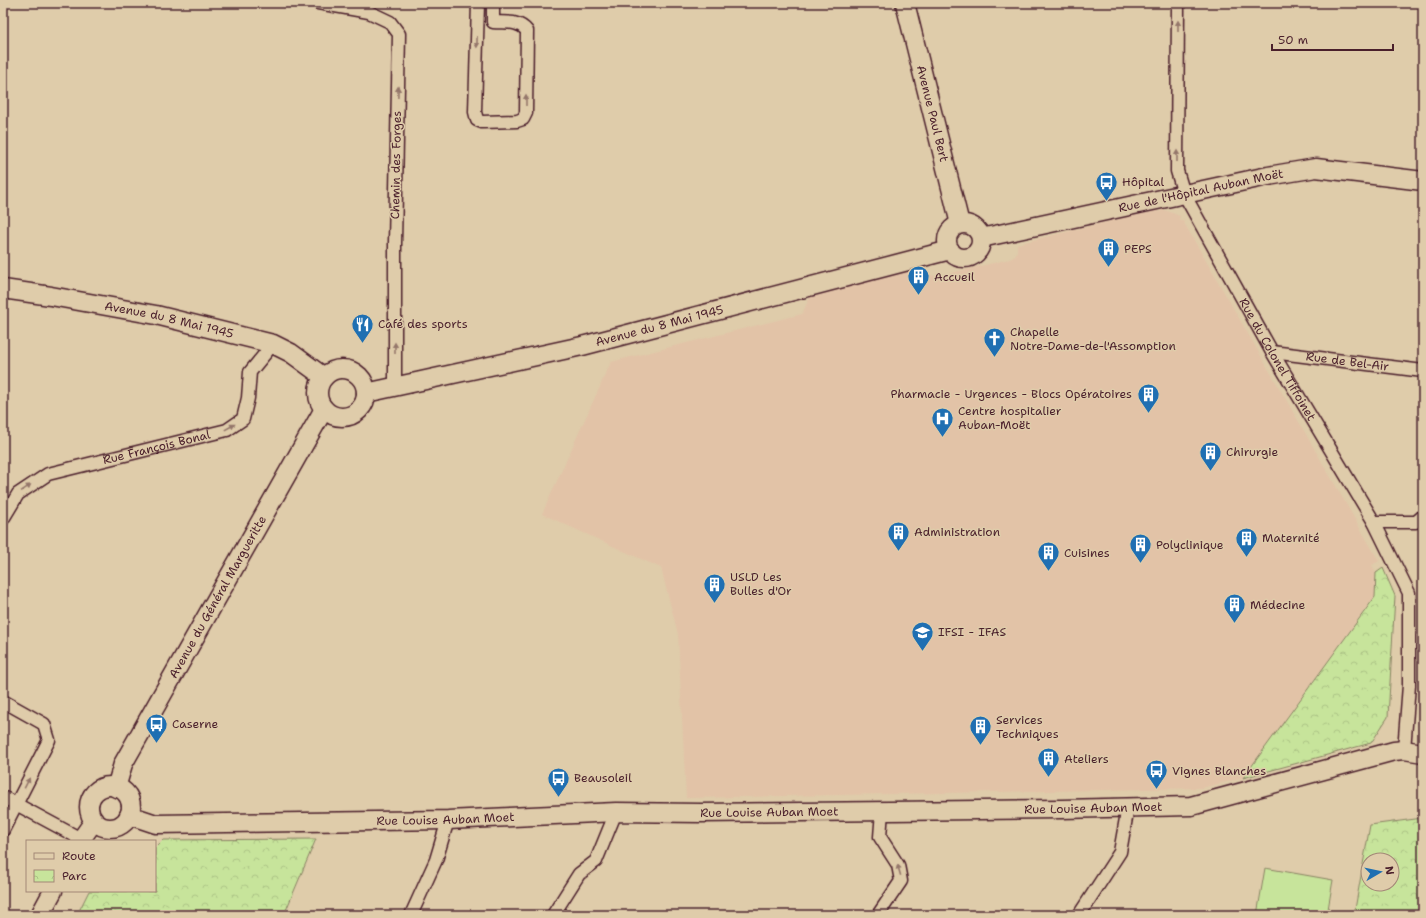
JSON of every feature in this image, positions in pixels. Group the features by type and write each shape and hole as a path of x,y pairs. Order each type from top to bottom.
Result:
{"street":[{"name":"Chemin des Forges","path":"318,3 369,12 390,22 399,34 395,243 395,387"},
{"path":"477,22 519,23 526,30 526,113 523,119 517,121 482,122 477,120 475,112 477,22 478,3"},
{"path":"493,3 493,22"},
{"name":"Avenue Paul Bert","path":"905,3 960,224"},
{"name":"Rue du Colonel Tiffoinet","path":"1178,3 1177,172 1184,194 1272,352 1374,522 1409,593 1409,685 1404,750"},
{"name":"Rue de l'Hôpital Auban Moët","path":"981,238 1268,176 1316,168 1423,181"},
{"path":"960,224 969,224 975,227 981,238 981,246 978,251 967,258 954,255 947,244 950,231 955,226 960,224"},
{"name":"Avenue du 8 Mai 1945","path":"366,394 582,346 950,250"},
{"name":"Avenue du 8 Mai 1945","path":"3,289 156,315 273,344 291,352 324,378"},
{"name":"Rue François Bonal","path":"3,519 18,494 48,474 227,430 243,419 248,398 250,372 273,344"},
{"name":"Rue de Bel-Air","path":"1272,352 1423,371"},
{"path":"340,369 351,371 358,375 365,385 366,394 363,405 358,412 348,417 339,417 330,414 324,409 318,393 324,378 332,372 340,369"},
{"name":"Avenue du Général Margueritte","path":"116,788 123,764 324,409"},
{"path":"1374,522 1416,522 1423,516"},
{"path":"3,701 44,724 50,740 3,830"},
{"name":"Rue Louise Auban Moet","path":"129,815 156,824 448,820 616,812 701,813 1192,806 1394,751 1404,750 1423,753"},
{"path":"107,786 116,788 123,792 128,798 131,806 129,815 123,823 114,828 103,827 94,822 90,814 89,804 92,796 107,786"},
{"path":"3,797 80,840 94,822"},
{"path":"1079,915 1120,852 1128,807"},
{"path":"878,915 902,881 898,865 880,837 882,811"},
{"path":"553,915 579,874 596,861 616,812"},
{"path":"411,915 436,860 448,820"},
{"path":"40,915 52,892"}],"shaded area":[{"name":"Centre hospitalier Auban-Moët","path":"1162,209 1180,216 1179,220 1183,221 1379,561 1372,565 1376,573 1375,596 1243,778 1201,788 686,798 678,634 661,568 542,514 611,362 802,314 810,297 925,267 927,273 933,276 939,276 1010,259 1015,256 1017,244 1155,210 1160,212"}],"green space":[{"path":"1383,568 1395,596 1388,717 1371,743 1243,778 1375,597 1376,573"},
{"path":"1423,818 1423,915 1354,915 1360,881 1360,892 1400,892 1400,852 1365,852 1370,825"},
{"path":"316,839 284,915 77,915 88,892 156,892 156,847 163,840"},
{"path":"1265,868 1333,880 1327,915 1257,915"}],"place":[{"name":"Hôpital","path":"1106,202"},
{"name":"PEPS","path":"1108,268"},
{"name":"Accueil","path":"918,296"},
{"name":"Café des sports","path":"363,344"},
{"name":"Chapelle Notre-Dame-de-l'Assomption","path":"995,358"},
{"name":"Pharmacie - Urgences - Blocs Opératoires","path":"1148,414"},
{"name":"Centre hospitalier Auban-Moët","path":"943,438"},
{"name":"Chirurgie","path":"1211,472"},
{"name":"Administration","path":"898,552"},
{"name":"Maternité","path":"1247,558"},
{"name":"Polyclinique","path":"1141,564"},
{"name":"Cuisines","path":"1049,572"},
{"name":"USLD Les Bulles d'Or","path":"715,604"},
{"name":"Médecine","path":"1234,624"},
{"name":"IFSI - IFAS","path":"922,652"},
{"name":"Caserne","path":"157,744"},
{"name":"Services Techniques","path":"980,746"},
{"name":"Ateliers","path":"1048,778"},
{"name":"Vignes Blanches","path":"1157,790"},
{"name":"Beausoleil","path":"559,798"}]}
